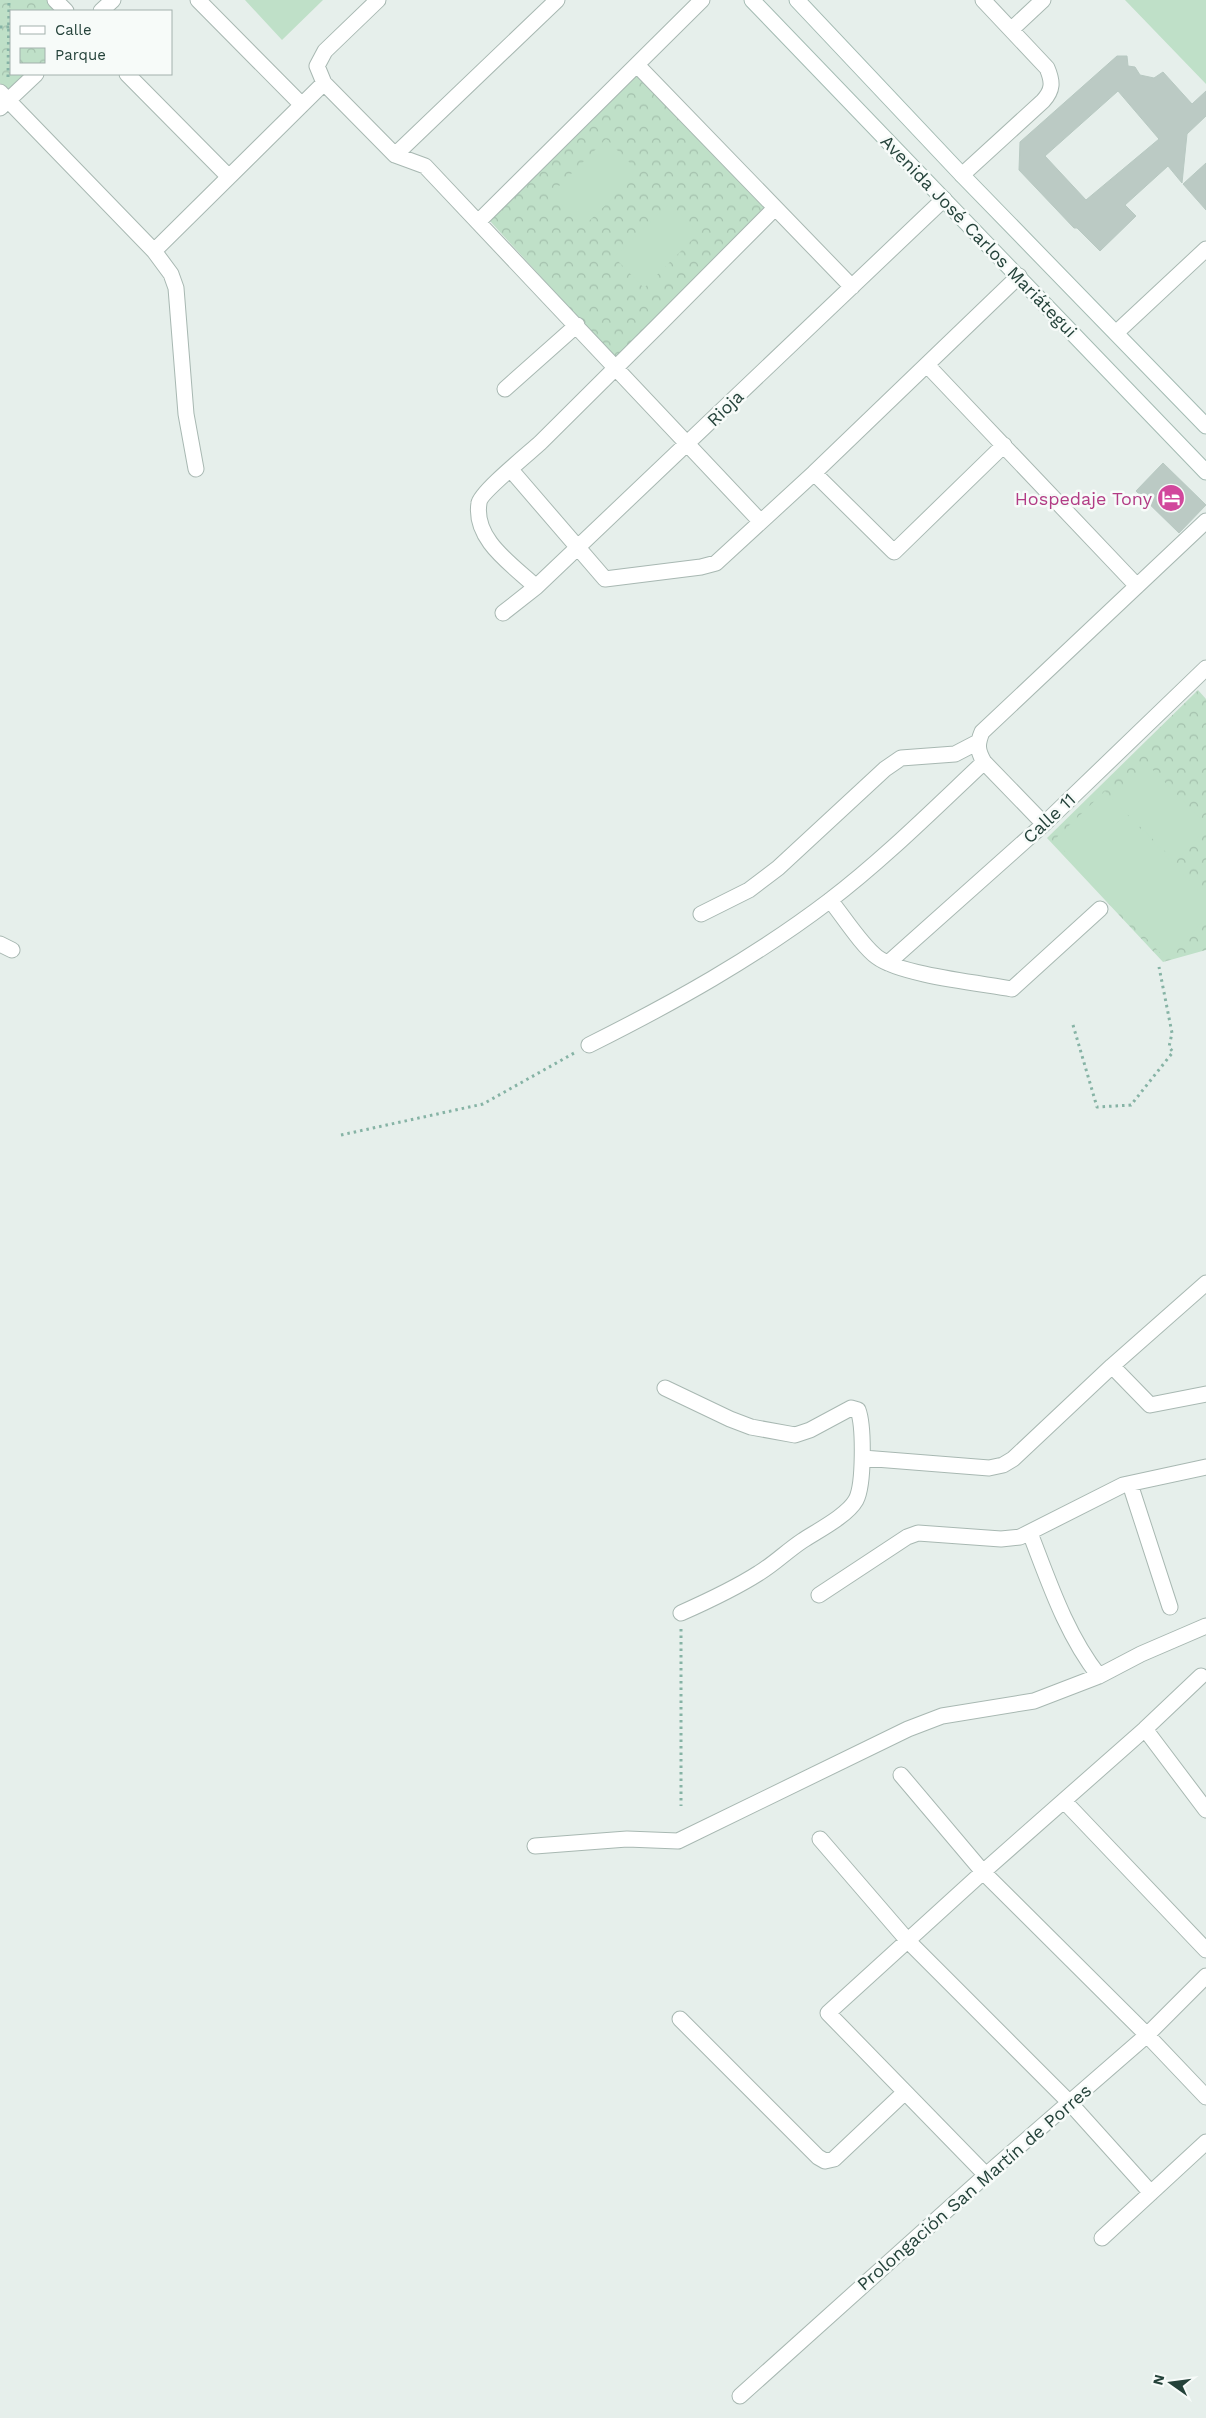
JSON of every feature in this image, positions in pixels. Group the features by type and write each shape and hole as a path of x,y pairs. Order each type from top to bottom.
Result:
{"street":[{"path":"55,0 65,10"},
{"path":"102,10 113,0"},
{"path":"198,0 301,104"},
{"path":"395,155 557,0"},
{"path":"479,221 702,0"},
{"name":"Avenida José Carlos Mariátegui","path":"752,0 1206,472"},
{"name":"Avenida José Carlos Mariátegui","path":"797,0 962,175 1117,332 1206,426"},
{"path":"962,175 1043,101 1050,93 1052,79 1047,68 983,0"},
{"path":"1012,29 1043,0"},
{"path":"371,2 325,51 317,66 324,83 395,155 425,166 479,221 760,521"},
{"path":"636,65 852,287"},
{"path":"35,75 4,97 154,251 171,274 176,288 186,414 196,469"},
{"path":"128,75 229,177"},
{"path":"154,251 324,83"},
{"name":"Rioja","path":"503,613 536,587 689,444 944,199"},
{"path":"536,587 490,543 482,530 479,502 484,493 511,470 617,368 775,208"},
{"path":"1117,332 1206,249"},
{"path":"511,470 579,546 605,579 701,567 716,563 814,473 1019,276"},
{"path":"505,390 577,325"},
{"path":"927,365 1137,586"},
{"path":"814,473 894,552 1004,445"},
{"path":"1044,824 984,762 978,752 978,742 982,732 1206,520"},
{"name":"Calle 11","path":"888,963 1044,824 1203,677"},
{"path":"701,914 748,890 778,868 885,769 901,758 955,754 978,742"},
{"path":"589,1045 685,996 754,954 830,900 896,844 984,762"},
{"path":"830,900 876,957 888,963 931,975 1012,989 1100,909"},
{"path":"863,1458 989,1468 1003,1465 1013,1459 1112,1366 1206,1283"},
{"path":"1112,1366 1150,1404 1206,1394"},
{"path":"665,1388 730,1419 751,1426 794,1435 810,1430 851,1408 858,1410 862,1420 863,1458 856,1500 834,1521 801,1542 759,1573 716,1598 681,1613"},
{"path":"819,1595 907,1537 918,1533 1001,1539 1020,1537 1084,1504 1130,1484 1206,1467"},
{"path":"1130,1484 1170,1607"},
{"path":"1030,1533 1056,1600 1082,1654 1099,1676"},
{"path":"535,1846 627,1839 678,1840 908,1729 942,1716 1034,1701 1099,1676 1141,1654 1206,1626"},
{"path":"986,2175 828,2013 1202,1676"},
{"path":"1145,1729 1206,1810"},
{"path":"901,1775 983,1872 1147,2034 1206,2097"},
{"path":"1064,1801 1206,1950"},
{"path":"820,1839 908,1941 1070,2103 1150,2192"},
{"name":"Prolongación San Martín de Porres","path":"740,2396 986,2175 1147,2034 1206,1976"},
{"path":"680,2019 818,2157 825,2161 834,2159 905,2092"},
{"path":"1102,2238 1206,2142"}],"path":[{"path":"4,97 10,27 8,0"},
{"path":"0,27 10,27"},
{"path":"1073,1025 1097,1107 1131,1105 1173,1052 1169,1047 1172,1033 1159,967"},
{"path":"341,1135 483,1104 589,1045"},
{"path":"681,1613 681,1806"}],"green space":[{"path":"0,0 47,0 58,10 10,10 10,75 32,75 15,91 7,90 0,83"},
{"path":"245,0 323,0 282,40"},
{"path":"1125,0 1206,0 1206,84"},
{"path":"637,73 766,209 617,360 490,221"},
{"path":"606,139 639,172 583,227 551,194"},
{"path":"669,204 699,233 644,288 614,257"},
{"path":"1198,690 1206,699 1206,950 1163,962 1047,838"},
{"path":"1148,765 1206,824 1206,829 1175,861 1120,807 1206,899 1206,919 1165,958 1054,840 1105,791 1113,800"}],"building":[{"path":"1117,56 1127,56 1128,66 1135,67 1140,75 1154,78 1163,72 1192,104 1206,91 1206,116 1187,134 1182,183 1168,166 1125,205 1136,216 1100,251 1077,228 1074,228 1019,170 1020,142","holes":["1118,91 1159,139 1086,200 1045,156"]},
{"path":"1206,163 1206,210 1183,184"},
{"name":"Hospedaje Tony","path":"1163,463 1206,505 1179,533 1136,491"}],"place":[{"name":"Hospedaje Tony","path":"1171,498"}]}
